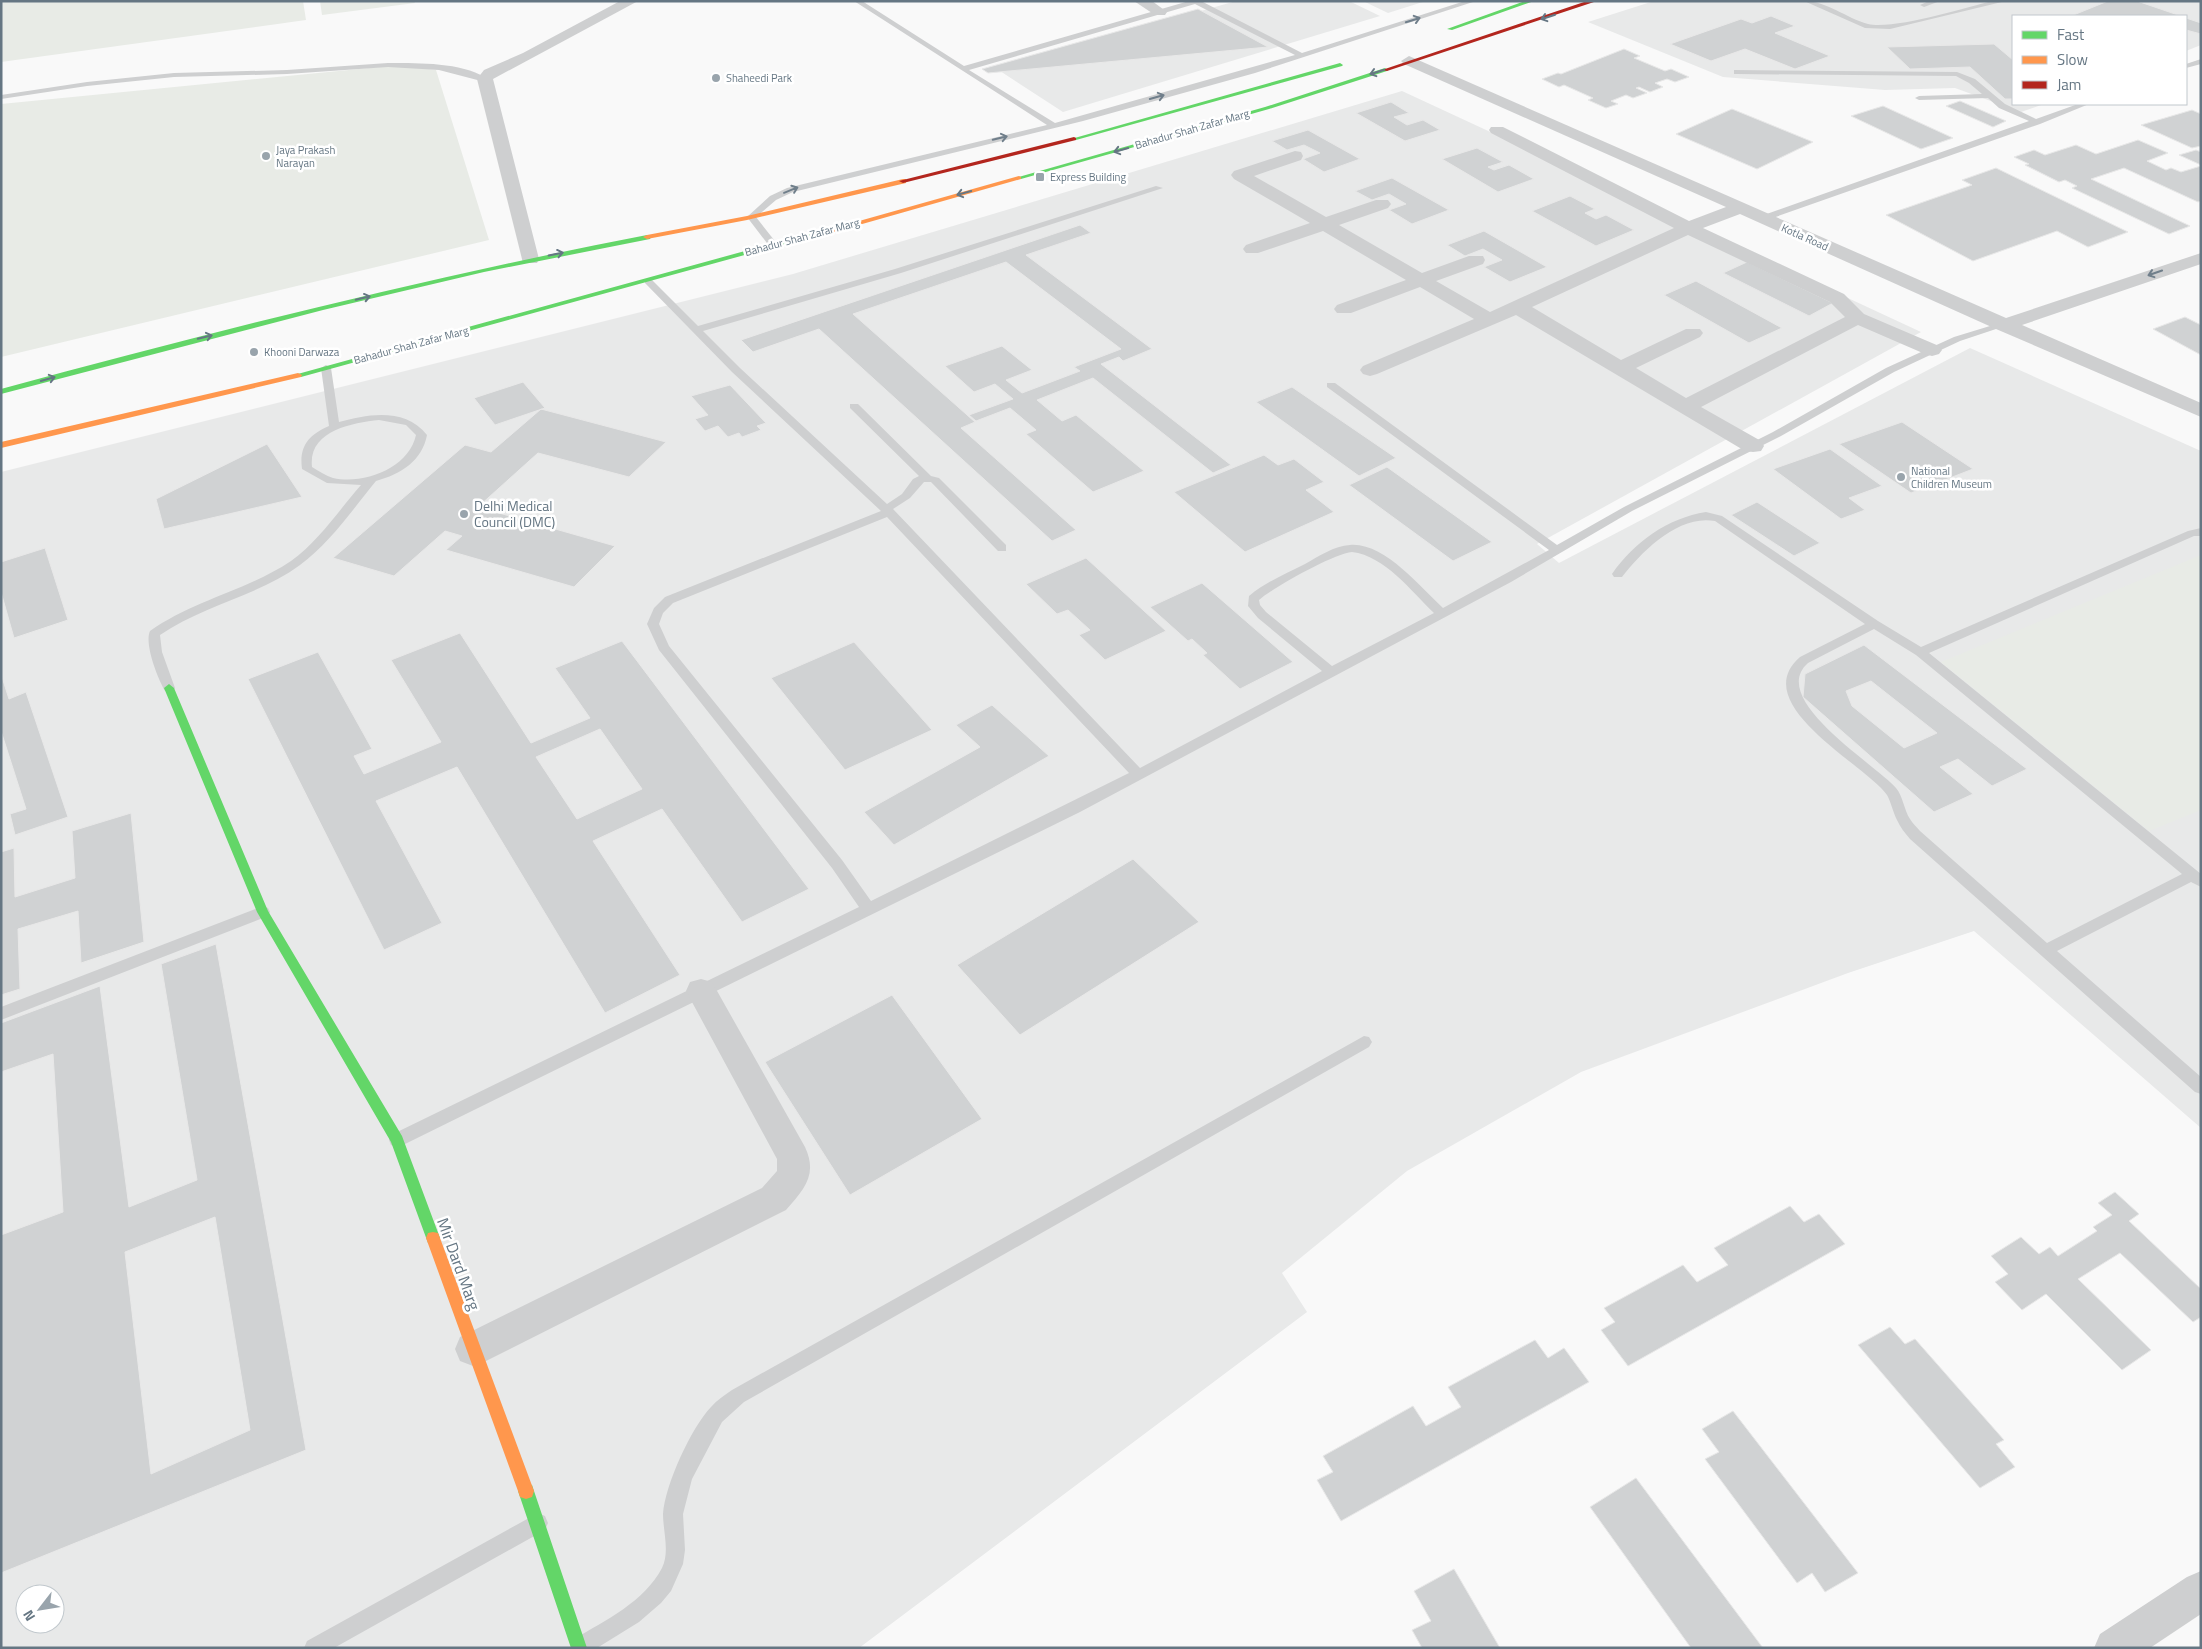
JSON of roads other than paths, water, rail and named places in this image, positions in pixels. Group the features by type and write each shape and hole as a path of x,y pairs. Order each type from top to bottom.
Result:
{"main road":[{"path":"1440,32 1531,1"},
{"name":"Bahadur Shah Zafar Marg","path":"1,445 326,368 1134,146 1267,108 1594,1"},
{"name":"Bahadur Shah Zafar Marg","path":"1,392 163,348 530,259 751,216 1158,118 1350,62"},
{"name":"Mir Dard Marg","path":"169,688 263,912 397,1140 538,1523 579,1648"}],"street":[{"path":"530,259 485,80 490,73 528,56 631,1"},
{"path":"1140,1 1160,12"},
{"name":"Kotla Road","path":"1409,61 2201,412"},
{"path":"1497,130 1688,228 1837,298 1857,318 1932,350"},
{"path":"1296,156 1240,175 1489,320"},
{"path":"1252,249 1382,204"},
{"path":"1370,370 1489,320 1688,228 1740,208"},
{"path":"2003,325 2201,258"},
{"path":"1344,309 1476,260"},
{"path":"1517,307 1752,446"},
{"path":"1686,406 1857,318"},
{"path":"1620,368 1693,333"},
{"path":"473,1349 774,1199 792,1178 796,1167 793,1157 700,991"},
{"path":"2114,1648 2197,1601"}],"lane":[{"path":"857,1 1053,125"},
{"path":"963,69 1198,1 1301,56"},
{"path":"773,245 751,216 773,198 807,184 1053,125 1301,56 1473,1"},
{"path":"1807,1 1868,26 1881,27 1900,26 1989,6 2003,1"},
{"path":"1924,5 1937,1"},
{"path":"1977,1 1989,6"},
{"path":"2187,66 2201,61"},
{"path":"1,97 118,82 231,72 285,72 435,66 467,72 485,80"},
{"path":"1737,72 1957,74 1972,81 2002,106 2036,122"},
{"path":"1919,98 1988,96"},
{"path":"1764,218 2082,105"},
{"path":"695,330 898,271 1159,188"},
{"path":"648,281 695,330 887,511 1138,774"},
{"path":"397,1140 1075,808 1441,614 1628,509 1752,446 1890,370 1932,350 2003,325"},
{"path":"326,368 334,427"},
{"path":"1331,385 1556,550"},
{"path":"854,406 926,477 935,480 1002,548"},
{"path":"379,416 406,421 415,426 420,433 422,441 419,450 412,459 394,471 372,479 340,482 326,480 314,475 307,469 304,461 306,452 312,443 334,427 356,420 379,416"},
{"path":"868,908 837,864 663,647 653,624 658,610 669,600 887,511 908,494 917,480 926,477"},
{"path":"169,688 156,652 154,634 172,620 285,570 305,556 372,479"},
{"path":"1618,574 1625,563 1650,540 1693,516 1711,515 1736,529 1874,624 1920,652 2197,878 2046,950"},
{"path":"1920,652 2192,533 2201,532"},
{"path":"1331,672 1262,615 1254,606 1253,600 1262,592 1286,578 1330,556 1352,548 1364,550 1380,558 1441,614"},
{"path":"1874,624 1804,660 1796,667 1792,688 1803,711 1822,731 1892,792 1904,821 1915,835 2201,1087"},
{"path":"1,1014 263,912"},
{"path":"579,1648 639,1610 658,1590 671,1570 676,1547 673,1512 690,1458 716,1414 738,1396 1364,1042"},
{"path":"314,1648 538,1523"}],"place":[{"name":"Shaheedi Park","path":"716,78"},
{"name":"Jaya Prakash Narayan","path":"266,156"},
{"name":"Express Building","path":"1040,177"},
{"name":"Khooni Darwaza","path":"254,352"},
{"name":"National Children Museum","path":"1901,477"},
{"name":"Delhi Medical Council (DMC)","path":"464,514"}]}
